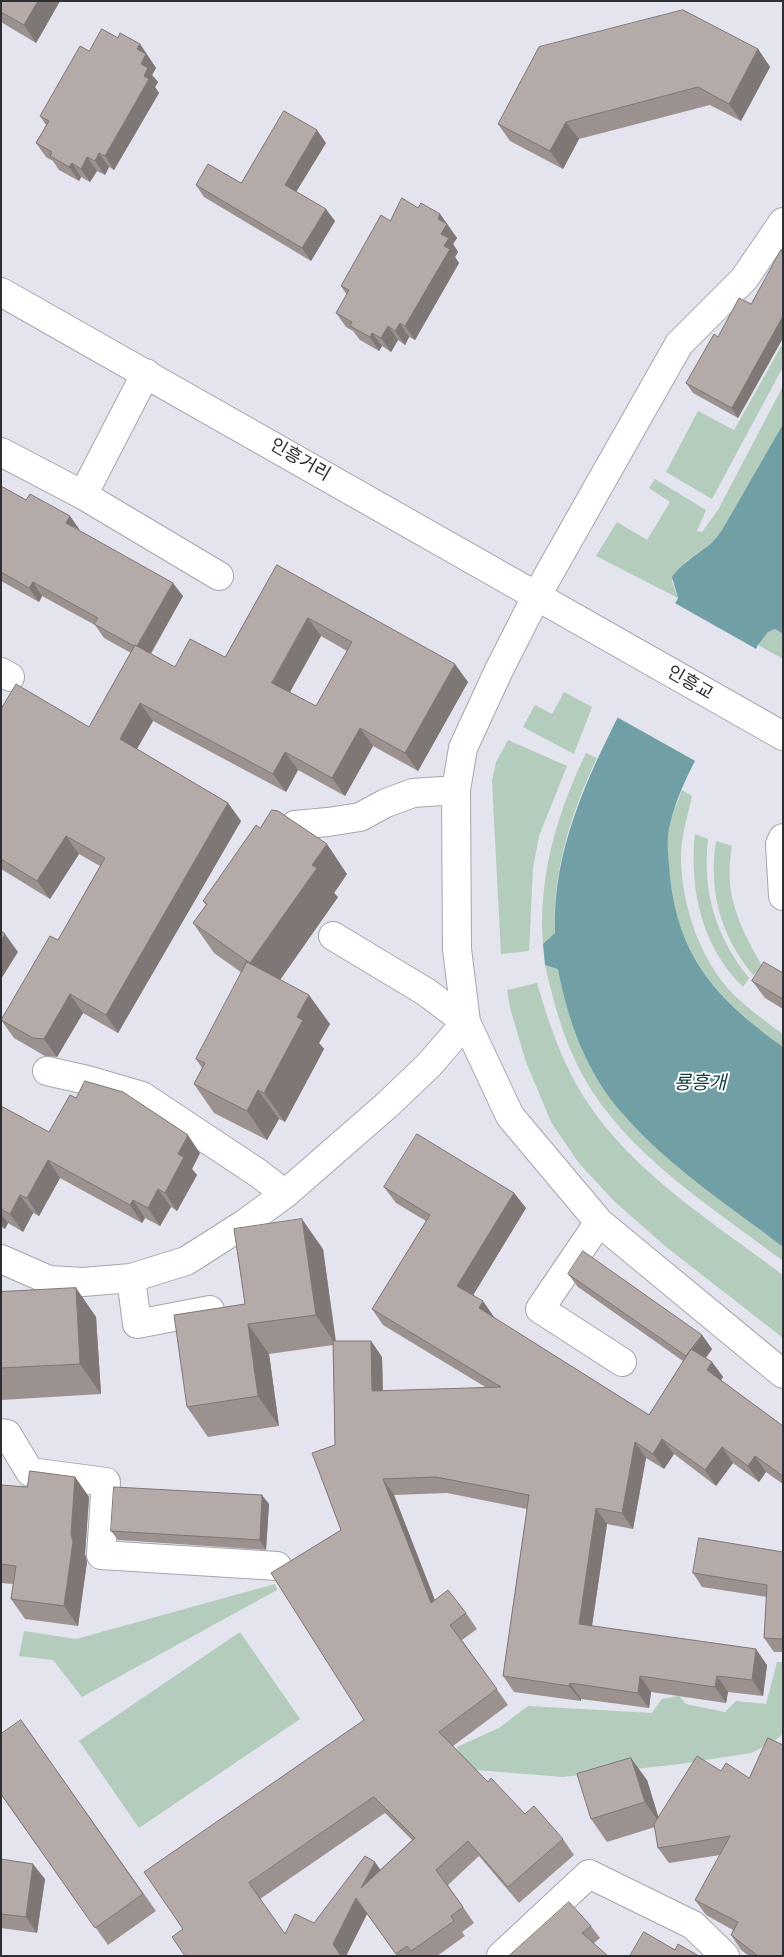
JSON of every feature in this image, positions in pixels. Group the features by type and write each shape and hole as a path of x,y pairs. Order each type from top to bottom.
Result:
{"street":[{"path":"783,222 744,279 679,344 537,595 483,702 463,748 456,790 457,949 466,1022 510,1116 599,1222 783,1374"},
{"name":"인흥거리","path":"1,292 598,630"},
{"path":"82,495 146,373"},
{"path":"1,452 82,495 218,576"},
{"name":"인흥교","path":"598,630 783,736"},
{"path":"295,825 360,817 386,803 413,793 456,790"},
{"path":"783,838 780,844 783,896"},
{"path":"333,936 426,992 466,1022"},
{"path":"4,1263 49,1280 83,1282 131,1278 186,1261 244,1224 285,1194 387,1105 429,1065 466,1022"},
{"path":"47,1071 142,1096 258,1173 285,1194"},
{"path":"599,1222 540,1309 622,1362"},
{"path":"131,1278 137,1324 217,1309"},
{"path":"1,1433 7,1434 30,1472 106,1482 101,1555 277,1566"},
{"path":"501,1956 589,1874 693,1925 725,1956"}],"green space":[{"path":"783,343 783,367 712,499 666,472 698,411 734,430"},
{"path":"783,386 783,424 722,530 711,543 679,569 672,582 678,598 596,556 617,522 647,540 670,502 649,488 655,479 706,510 697,531 702,532 718,510"},
{"path":"775,629 783,634 783,659 758,645 768,632"},
{"path":"564,692 592,707 574,754 523,727 535,705 552,714"},
{"path":"508,740 567,766 539,836 533,868 529,951 501,954 492,781 496,762"},
{"path":"586,753 597,758 571,821 565,843 557,888 555,934 543,944 544,894 552,846 566,799"},
{"path":"682,790 692,796 683,834 681,856 685,894 695,931 712,966 723,982 746,1006 783,1034 783,1047 740,1013 722,995 693,956 683,933 675,908 667,842 669,825"},
{"path":"695,834 708,839 707,877 714,913 728,946 749,978 743,987 717,954 701,916 694,875"},
{"path":"716,841 732,846 730,880 735,910 763,968 753,975 733,945 719,912 714,878"},
{"path":"545,965 558,968 567,1006 580,1043 598,1078 624,1115 702,1185 783,1247 783,1261 673,1178 623,1131 601,1104 583,1076 570,1050 556,1008"},
{"path":"537,983 553,1034 575,1082 594,1112 616,1140 668,1189 783,1275 783,1338 665,1246 614,1201 578,1162 551,1122 526,1062 510,1008 507,990"},
{"path":"275,1584 277,1590 82,1697 53,1660 19,1656 24,1631 76,1639"},
{"path":"240,1632 300,1719 139,1828 79,1741"},
{"path":"777,1662 783,1662 783,1734 773,1742 751,1753 680,1764 563,1777 476,1770 461,1761 457,1747 499,1728 528,1706 652,1713 662,1699 679,1696 686,1704 725,1712 736,1701 766,1704"}],"water":[{"name":"룡흥개","path":"783,424 783,634 775,629 768,632 758,645 687,776 672,815 668,834 668,846 670,877 675,906 682,932 693,955 706,976 721,994 760,1030 783,1047 783,1247 679,1168 640,1132 610,1098 580,1045 567,1007 558,969 545,965 543,944 555,933 559,873 574,816 597,761 678,598 672,577 684,564 711,543 722,530"}],"pier":[{"path":"673,602 758,650 697,762 615,716"}],"building":[{"path":"1,1 38,1 24,25 1,12"},
{"path":"683,10 758,49 729,104 698,87 566,122 550,151 498,124 539,47"},
{"path":"102,29 118,38 120,33 140,44 137,49 146,54 141,64 148,68 144,76 149,79 105,156 99,153 95,161 87,157 81,169 72,163 69,167 50,156 52,152 36,143 49,121 40,116 80,46 89,51"},
{"path":"284,111 317,130 285,185 326,209 302,248 196,185 208,164 241,183"},
{"path":"402,198 418,208 421,203 440,214 438,219 447,224 441,234 449,238 444,246 450,249 405,326 400,323 395,331 388,326 381,338 372,333 370,337 350,326 352,322 336,313 349,290 341,286 381,215 390,221"},
{"path":"781,250 783,253 783,316 732,408 686,383 714,334 718,337 739,298 751,304"},
{"path":"1,486 26,500 30,494 70,516 66,523 173,583 137,646 94,624 98,618 33,582 29,588 1,572"},
{"path":"277,565 455,664 405,753 360,728 332,778 285,752 273,774 140,703 120,739 228,803 106,1015 70,994 44,1039 33,1038 1,1020 50,936 58,940 105,858 66,836 37,881 1,859 1,709 16,684 89,727 135,645 175,667 190,639 225,657","holes":["308,618 352,642 316,706 272,683"]},
{"path":"272,810 278,811 327,844 312,865 317,868 250,963 193,923 207,904 203,901 256,825 260,828"},
{"path":"1,931 5,934 1,940"},
{"path":"247,962 309,995 297,1017 303,1020 264,1093 258,1090 247,1111 194,1084 205,1063 196,1059"},
{"path":"764,962 783,973 783,999 752,981"},
{"path":"85,1081 123,1092 188,1135 178,1154 184,1157 165,1193 158,1189 148,1208 133,1200 130,1205 48,1160 27,1198 20,1195 10,1214 1,1209 1,1106 49,1132 70,1095 76,1098"},
{"path":"417,1134 514,1193 457,1286 483,1301 479,1308 649,1415 691,1349 712,1362 707,1370 783,1426 783,1476 755,1456 748,1466 722,1447 705,1470 662,1439 653,1454 635,1442 622,1513 596,1508 579,1624 756,1649 752,1680 717,1676 715,1687 640,1676 638,1693 570,1683 569,1686 503,1676 529,1495 436,1477 383,1479 431,1603 448,1590 466,1613 450,1625 497,1689 439,1732 488,1782 491,1778 525,1814 534,1806 563,1839 508,1887 468,1841 436,1870 463,1907 451,1916 454,1921 411,1951 407,1946 396,1954 356,1898 333,1944 341,1956 185,1956 172,1937 183,1929 144,1872 364,1720 271,1573 341,1530 312,1453 335,1445 333,1341 371,1341 372,1391 501,1387 372,1309 430,1215 384,1187","holes":["374,1797 415,1838 361,1888 375,1862 365,1856 314,1923 295,1914 285,1934 249,1883"]},
{"path":"302,1219 316,1315 248,1324 258,1396 187,1407 174,1315 245,1304 234,1229"},
{"path":"583,1251 702,1335 686,1356 568,1274"},
{"path":"76,1288 80,1364 1,1368 1,1292"},
{"path":"30,1471 75,1477 71,1534 73,1542 64,1606 11,1599 16,1566 1,1564 1,1485 27,1487"},
{"path":"114,1487 262,1495 260,1540 111,1531"},
{"path":"699,1538 783,1552 783,1639 764,1638 767,1585 693,1573"},
{"path":"21,1720 143,1894 95,1928 1,1794 1,1734"},
{"path":"768,1738 783,1745 783,1956 758,1956 731,1935 738,1922 695,1900 730,1836 658,1848 654,1824 697,1756 721,1771 726,1763 749,1778"},
{"path":"631,1758 645,1802 591,1819 577,1774"},
{"path":"1,1859 33,1864 26,1917 1,1914"},
{"path":"569,1902 591,1926 582,1933 608,1956 509,1956"},
{"path":"644,1932 675,1950 678,1944 699,1956 630,1956"}]}
